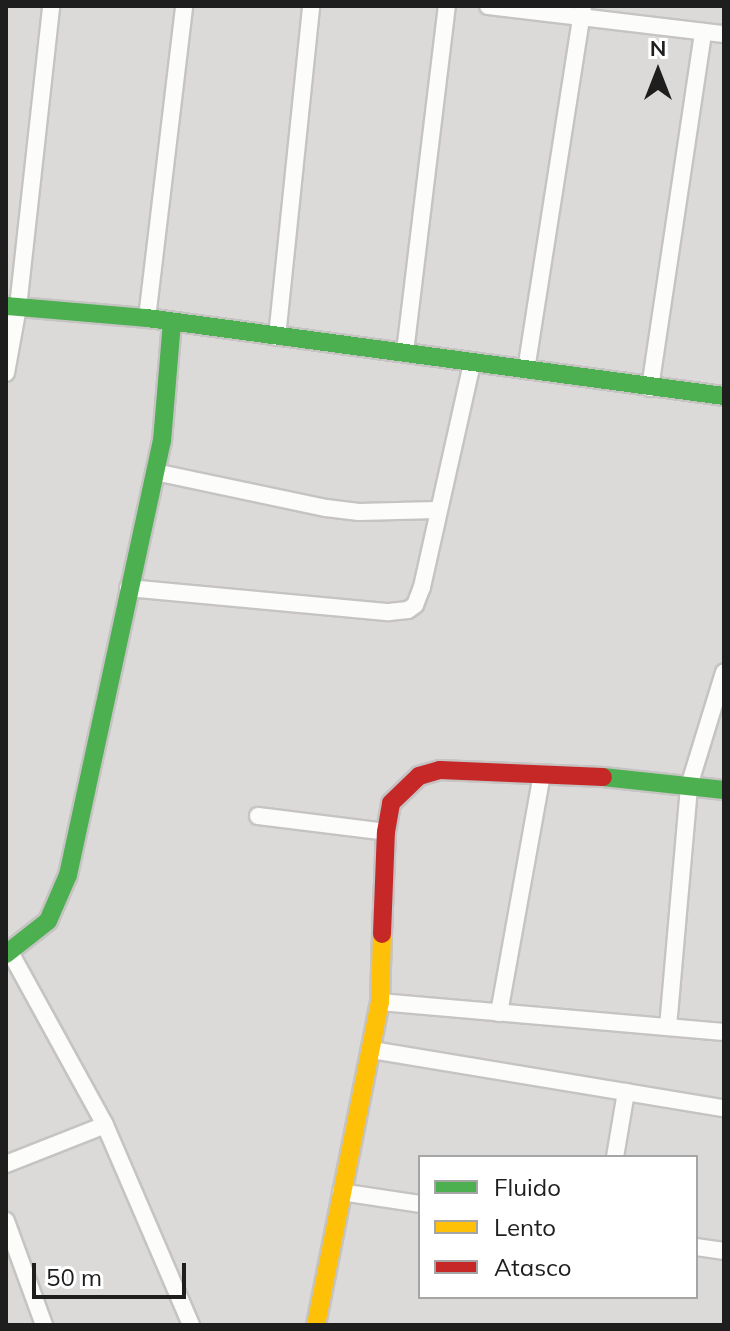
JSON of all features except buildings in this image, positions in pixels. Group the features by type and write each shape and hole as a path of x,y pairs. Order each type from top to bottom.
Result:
{"street":[{"path":"6,373 51,6"},
{"path":"147,318 184,6"},
{"path":"277,337 311,6"},
{"path":"405,352 447,6"},
{"path":"488,6 583,12 724,34"},
{"path":"526,370 583,12"},
{"path":"650,388 703,32"},
{"path":"12,306 147,318 724,396"},
{"path":"172,323 165,416 155,472 68,875 48,921 8,953 105,1125 191,1325"},
{"path":"128,588 389,612 408,610 419,597 472,364"},
{"path":"155,472 326,508 359,512 437,510"},
{"path":"668,1027 689,786 724,672"},
{"path":"316,1325 380,1002 386,832 391,803 402,789 419,776 440,770 542,774 724,790"},
{"path":"499,1013 542,774"},
{"path":"258,816 386,832"},
{"path":"380,1002 724,1032"},
{"path":"372,1050 724,1108"},
{"path":"615,1155 626,1092"},
{"path":"6,1164 105,1125"},
{"path":"341,1192 418,1204"},
{"path":"6,1221 44,1325"},
{"path":"698,1247 724,1251"}],"shaded area":[{"path":"6,6 724,6 724,1325 6,1325"}],"traffic: fast":[{"path":"6,306 147,318 724,396"},
{"path":"6,954 48,921 68,875 162,441 172,323"},
{"path":"603,777 724,790"}],"traffic: slow":[{"path":"316,1325 380,1002 382,934"}],"traffic: jam":[{"path":"382,934 386,832 391,803 419,776 440,770 603,777"}]}
